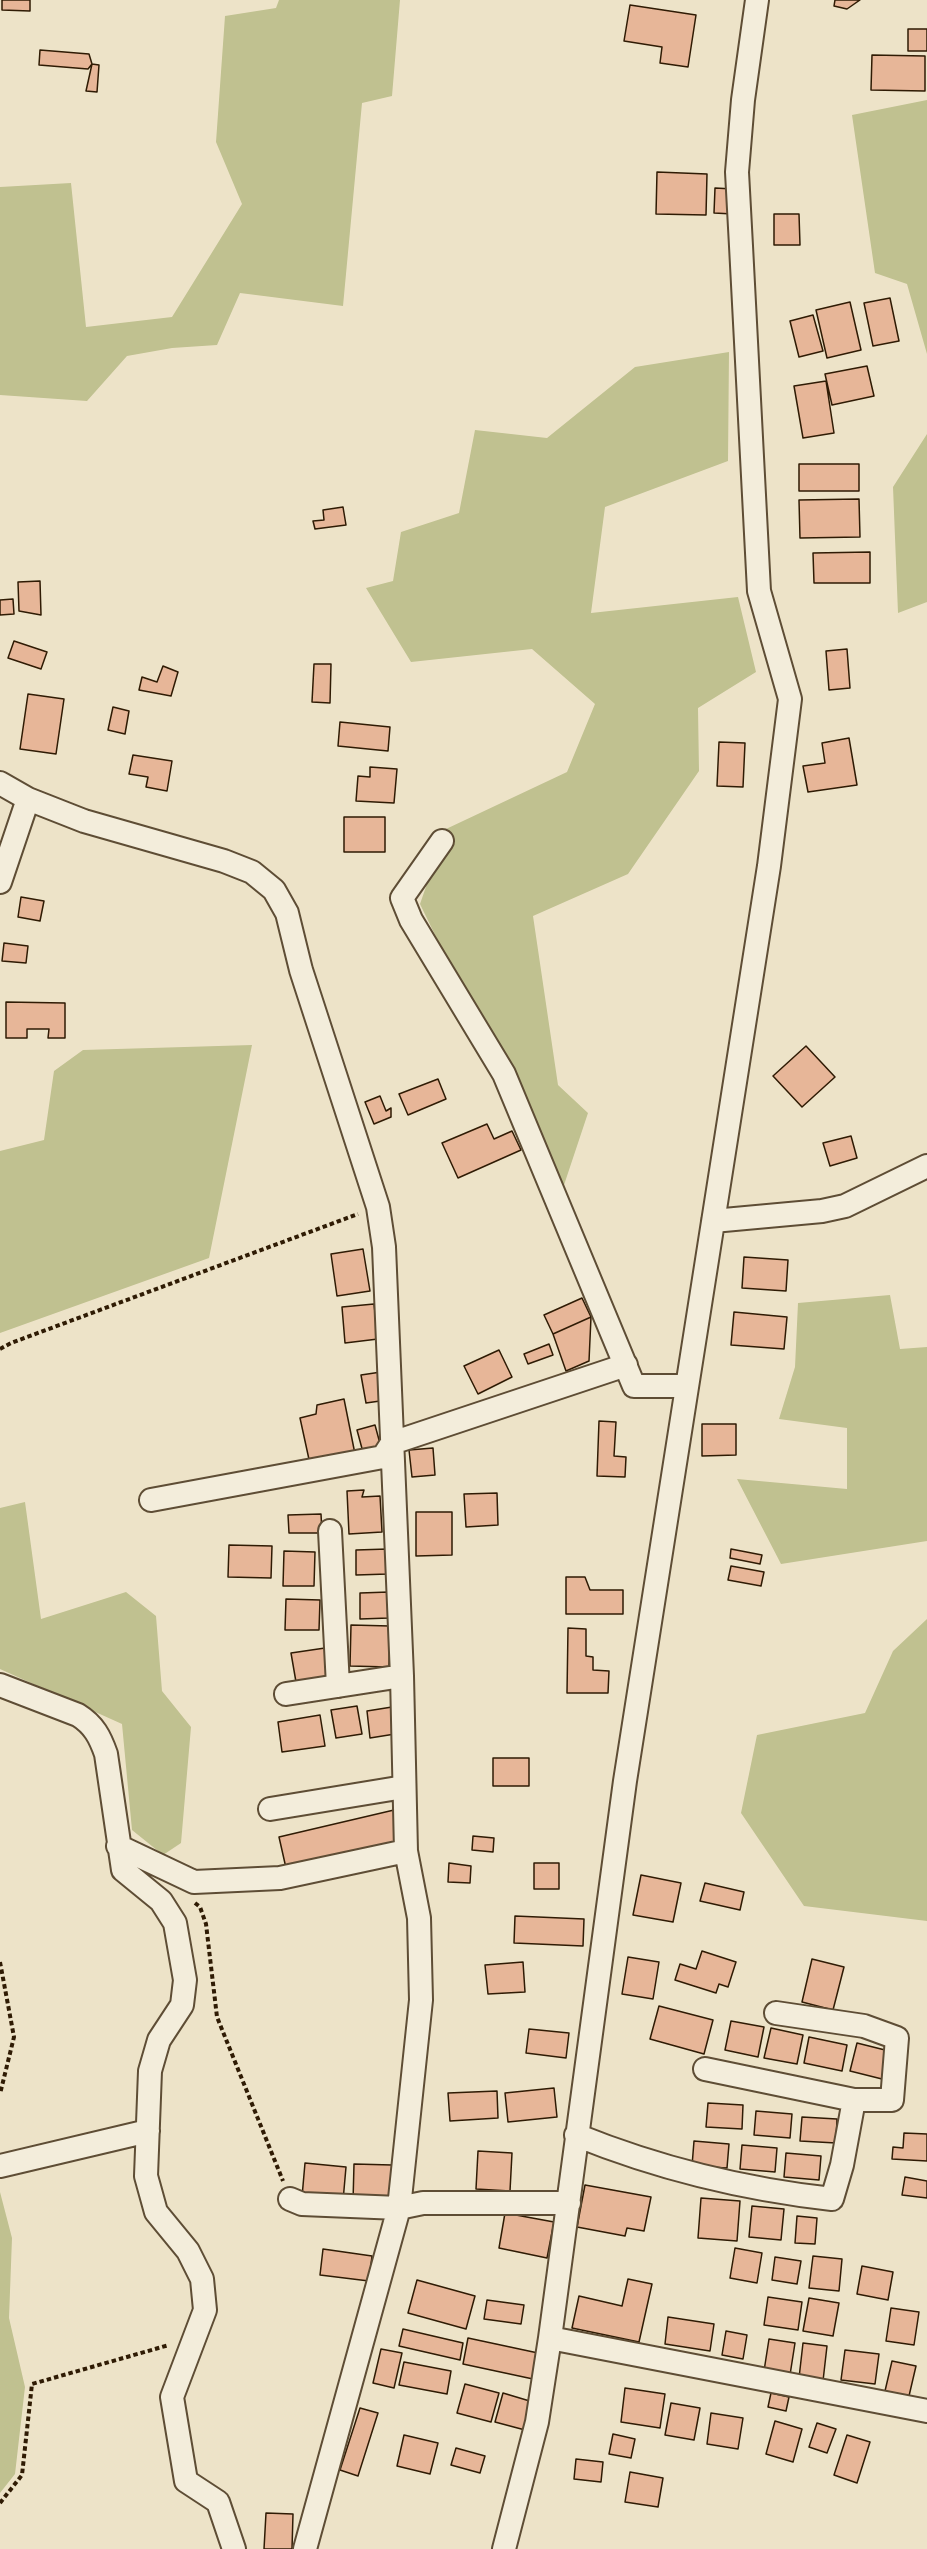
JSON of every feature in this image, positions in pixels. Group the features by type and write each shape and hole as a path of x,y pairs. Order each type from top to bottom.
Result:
{"street":[{"path":"504,2549 537,2422 550,2338 624,1781 769,866 790,699 759,591 740,225 739,148 757,0"},
{"path":"0,783 28,799 84,821 224,861 252,872 274,890 287,913 302,970 378,1207 384,1247 402,1676 406,1851 419,1918 421,2000 399,2208 305,2549"},
{"path":"0,882 28,799"},
{"path":"442,841 402,898 411,920 504,1074 634,1386 687,1386"},
{"path":"713,1221 845,1206 927,1166"},
{"path":"151,1500 383,1457 392,1443 626,1365"},
{"path":"330,1531 338,1686"},
{"path":"286,1694 402,1676"},
{"path":"0,1685 78,1715 89,1722 100,1736 106,1754 123,1870 161,1901 175,1923 185,1980 183,2005 159,2040 150,2071 146,2176 156,2212 188,2251 202,2279 205,2310 172,2397 186,2481 218,2502 234,2549"},
{"path":"270,1809 404,1787"},
{"path":"118,1845 194,1882 280,1878 406,1851"},
{"path":"705,2069 854,2100 892,2100 897,2038 864,2026 776,2013"},
{"path":"576,2135 662,2168 794,2195 832,2199 854,2100"},
{"path":"0,2166 148,2131"},
{"path":"290,2199 302,2204 399,2208 423,2203 569,2203"},
{"path":"550,2338 927,2411"}],"path":[{"path":"0,1349 21,1339 378,1207"},
{"path":"192,1901 200,1907 206,1924 218,2017 290,2199"},
{"path":"0,1962 14,2037 0,2094"},
{"path":"0,2503 22,2475 32,2384 194,2338"}],"green space":[{"path":"279,0 400,0 392,96 362,103 343,306 240,293 217,345 172,348 127,356 87,401 0,395 0,187 71,183 86,327 172,317 242,204 216,142 225,16 276,8"},
{"path":"927,100 927,354 907,284 875,273 852,115"},
{"path":"729,352 728,461 605,507 591,613 738,597 756,672 698,708 699,771 628,874 533,916 558,1085 588,1113 561,1194 420,904 446,829 567,772 595,704 532,649 411,662 366,588 393,581 401,532 459,513 475,430 547,438 635,367"},
{"path":"927,434 927,602 898,613 893,487"},
{"path":"252,1045 209,1258 0,1333 0,1151 44,1140 54,1071 83,1050"},
{"path":"890,1295 900,1349 927,1347 927,1541 781,1564 737,1479 847,1489 847,1428 779,1419 795,1367 798,1303"},
{"path":"25,1502 41,1619 126,1592 156,1616 162,1691 191,1727 181,1843 163,1855 132,1830 122,1724 0,1669 0,1508"},
{"path":"927,1619 927,1921 804,1906 741,1813 757,1735 865,1713 893,1651"},
{"path":"0,2192 12,2238 9,2318 25,2387 15,2474 0,2493"}],"building":[{"path":"2,0 30,0 30,11 2,10"},
{"path":"835,0 860,0 847,9 834,6"},
{"path":"630,5 696,15 688,67 660,63 662,47 624,41"},
{"path":"908,29 927,29 927,51 908,51"},
{"path":"40,50 89,54 92,64 88,69 39,65"},
{"path":"872,55 925,56 925,91 871,90"},
{"path":"92,64 99,65 97,92 86,91"},
{"path":"657,172 707,174 706,215 656,214"},
{"path":"715,188 733,189 733,214 714,213"},
{"path":"774,214 799,214 800,245 774,245"},
{"path":"890,298 899,341 873,346 864,303"},
{"path":"850,302 861,350 827,358 816,310"},
{"path":"813,315 823,351 799,357 790,321"},
{"path":"867,366 874,396 832,405 825,374"},
{"path":"826,381 834,433 803,438 794,386"},
{"path":"799,464 859,464 859,491 799,491"},
{"path":"859,499 860,537 800,538 799,500"},
{"path":"343,507 346,525 315,529 313,521 324,520 323,510"},
{"path":"870,552 870,583 814,583 813,553"},
{"path":"40,581 41,615 19,611 18,582"},
{"path":"13,599 14,614 0,615 0,600"},
{"path":"14,641 47,652 41,669 8,658"},
{"path":"847,649 850,688 829,690 826,651"},
{"path":"314,664 331,664 330,703 312,702"},
{"path":"163,666 178,672 171,696 139,690 142,677 157,682"},
{"path":"28,694 64,699 56,754 20,749"},
{"path":"113,707 129,711 125,734 108,730"},
{"path":"340,722 390,727 388,751 338,746"},
{"path":"849,738 857,785 808,792 803,766 825,763 822,743"},
{"path":"719,742 745,743 743,787 717,786"},
{"path":"133,755 172,761 167,791 146,787 148,777 129,774"},
{"path":"370,767 397,769 394,803 356,801 358,776 370,777"},
{"path":"344,817 385,817 385,852 344,852"},
{"path":"21,897 44,901 40,921 18,917"},
{"path":"4,943 28,946 26,963 2,961"},
{"path":"6,1002 65,1003 65,1038 48,1038 49,1029 27,1029 27,1038 6,1038"},
{"path":"806,1046 835,1077 802,1107 773,1076"},
{"path":"438,1079 446,1099 408,1115 399,1094"},
{"path":"380,1096 386,1111 391,1108 391,1117 374,1124 365,1102"},
{"path":"487,1124 494,1139 512,1131 521,1150 458,1178 442,1143"},
{"path":"851,1136 857,1158 830,1166 823,1143"},
{"path":"363,1249 370,1291 337,1296 331,1254"},
{"path":"744,1257 788,1260 786,1291 742,1288"},
{"path":"582,1298 591,1317 553,1334 544,1315"},
{"path":"374,1304 378,1339 345,1343 342,1307"},
{"path":"734,1312 787,1317 784,1349 731,1345"},
{"path":"591,1317 589,1361 566,1371 553,1334"},
{"path":"549,1344 553,1355 528,1364 524,1354"},
{"path":"499,1350 512,1377 478,1394 464,1366"},
{"path":"381,1372 387,1400 366,1403 361,1375"},
{"path":"344,1399 355,1454 310,1464 300,1418 316,1414 317,1405"},
{"path":"599,1421 616,1422 614,1456 626,1457 625,1477 597,1476"},
{"path":"702,1424 736,1424 736,1455 702,1456"},
{"path":"375,1425 382,1451 364,1456 357,1430"},
{"path":"433,1448 435,1475 412,1477 409,1450"},
{"path":"364,1490 362,1497 380,1496 382,1532 349,1534 347,1491"},
{"path":"497,1493 498,1525 466,1527 464,1494"},
{"path":"416,1512 452,1512 452,1555 416,1556"},
{"path":"321,1514 322,1533 289,1533 288,1515"},
{"path":"229,1545 272,1546 271,1578 228,1577"},
{"path":"388,1549 388,1574 356,1575 356,1550"},
{"path":"731,1549 762,1555 760,1564 730,1558"},
{"path":"284,1551 315,1552 314,1586 283,1586"},
{"path":"731,1566 764,1572 761,1586 728,1580"},
{"path":"566,1577 585,1577 590,1590 623,1590 623,1614 566,1614"},
{"path":"389,1592 389,1618 360,1619 360,1593"},
{"path":"286,1599 320,1600 319,1630 285,1630"},
{"path":"351,1625 390,1626 389,1667 350,1666"},
{"path":"568,1628 586,1629 586,1656 593,1657 593,1670 609,1671 608,1693 567,1693"},
{"path":"325,1648 330,1676 296,1682 291,1653"},
{"path":"357,1706 362,1734 336,1738 331,1710"},
{"path":"392,1707 395,1734 370,1738 367,1711"},
{"path":"320,1715 325,1746 282,1752 278,1722"},
{"path":"493,1758 529,1758 529,1786 493,1786"},
{"path":"394,1810 402,1842 286,1868 279,1837"},
{"path":"473,1836 494,1838 493,1852 472,1850"},
{"path":"449,1863 471,1866 470,1883 448,1882"},
{"path":"534,1863 559,1863 559,1889 534,1889"},
{"path":"641,1875 681,1883 673,1922 633,1915"},
{"path":"705,1883 744,1892 740,1910 700,1901"},
{"path":"515,1916 584,1919 583,1946 514,1943"},
{"path":"702,1951 736,1962 728,1987 719,1984 716,1993 675,1980 680,1964 696,1969"},
{"path":"628,1957 659,1962 653,1999 622,1994"},
{"path":"812,1959 844,1967 833,2010 802,2002"},
{"path":"523,1962 525,1992 488,1994 485,1965"},
{"path":"659,2006 713,2020 704,2054 650,2039"},
{"path":"731,2021 764,2027 758,2057 725,2050"},
{"path":"771,2028 803,2035 797,2064 764,2058"},
{"path":"529,2029 569,2033 566,2058 526,2053"},
{"path":"809,2037 847,2045 842,2071 804,2063"},
{"path":"857,2043 893,2052 886,2080 850,2071"},
{"path":"554,2088 557,2117 508,2122 505,2093"},
{"path":"497,2091 498,2118 450,2121 448,2093"},
{"path":"708,2103 743,2105 742,2129 706,2127"},
{"path":"756,2111 792,2114 790,2138 754,2135"},
{"path":"802,2117 837,2119 836,2143 800,2141"},
{"path":"904,2133 927,2134 927,2161 892,2159 893,2147 903,2148"},
{"path":"694,2141 729,2144 727,2168 692,2166"},
{"path":"742,2145 777,2148 775,2172 740,2169"},
{"path":"478,2151 512,2153 510,2191 476,2189"},
{"path":"786,2153 821,2156 819,2180 784,2177"},
{"path":"305,2163 346,2167 343,2201 302,2197"},
{"path":"354,2164 392,2165 391,2202 353,2202"},
{"path":"905,2177 927,2181 927,2198 902,2195"},
{"path":"585,2185 651,2197 644,2231 627,2228 625,2236 577,2227"},
{"path":"701,2198 740,2201 737,2241 698,2238"},
{"path":"752,2206 784,2209 781,2240 749,2237"},
{"path":"505,2213 554,2222 547,2258 499,2248"},
{"path":"797,2216 817,2218 815,2244 795,2243"},
{"path":"735,2248 762,2253 757,2283 730,2278"},
{"path":"323,2249 372,2256 369,2281 320,2275"},
{"path":"813,2256 842,2259 839,2291 809,2288"},
{"path":"775,2257 801,2261 797,2284 772,2280"},
{"path":"862,2266 893,2272 888,2300 857,2294"},
{"path":"628,2279 652,2284 639,2342 572,2328 579,2296 622,2306"},
{"path":"417,2280 475,2296 466,2329 408,2313"},
{"path":"768,2297 802,2302 798,2330 764,2325"},
{"path":"809,2298 839,2303 833,2336 803,2331"},
{"path":"487,2300 524,2305 521,2324 484,2319"},
{"path":"891,2308 919,2312 914,2345 886,2341"},
{"path":"668,2317 714,2324 710,2351 665,2344"},
{"path":"403,2329 463,2343 460,2360 399,2346"},
{"path":"726,2331 747,2335 743,2359 722,2355"},
{"path":"468,2338 538,2353 533,2379 463,2364"},
{"path":"769,2339 795,2343 790,2375 764,2371"},
{"path":"803,2343 827,2346 823,2381 799,2378"},
{"path":"381,2349 402,2353 394,2388 373,2383"},
{"path":"845,2350 879,2354 875,2384 841,2380"},
{"path":"892,2361 916,2366 909,2396 885,2391"},
{"path":"404,2362 451,2371 447,2394 399,2385"},
{"path":"465,2384 499,2393 491,2422 457,2413"},
{"path":"625,2388 665,2394 660,2428 621,2422"},
{"path":"503,2393 533,2402 525,2430 495,2422"},
{"path":"771,2393 789,2397 786,2411 768,2407"},
{"path":"671,2403 700,2408 694,2440 665,2435"},
{"path":"360,2408 378,2413 358,2476 340,2470"},
{"path":"711,2413 743,2418 738,2449 707,2444"},
{"path":"775,2421 802,2429 793,2462 766,2454"},
{"path":"817,2423 836,2429 827,2453 809,2447"},
{"path":"613,2434 635,2439 631,2458 609,2454"},
{"path":"404,2435 438,2443 430,2474 397,2466"},
{"path":"847,2435 870,2442 857,2483 834,2475"},
{"path":"456,2448 485,2456 480,2473 451,2465"},
{"path":"576,2459 603,2462 601,2482 574,2479"},
{"path":"630,2472 663,2478 658,2507 625,2502"},
{"path":"266,2513 293,2514 292,2549 264,2549"}]}
